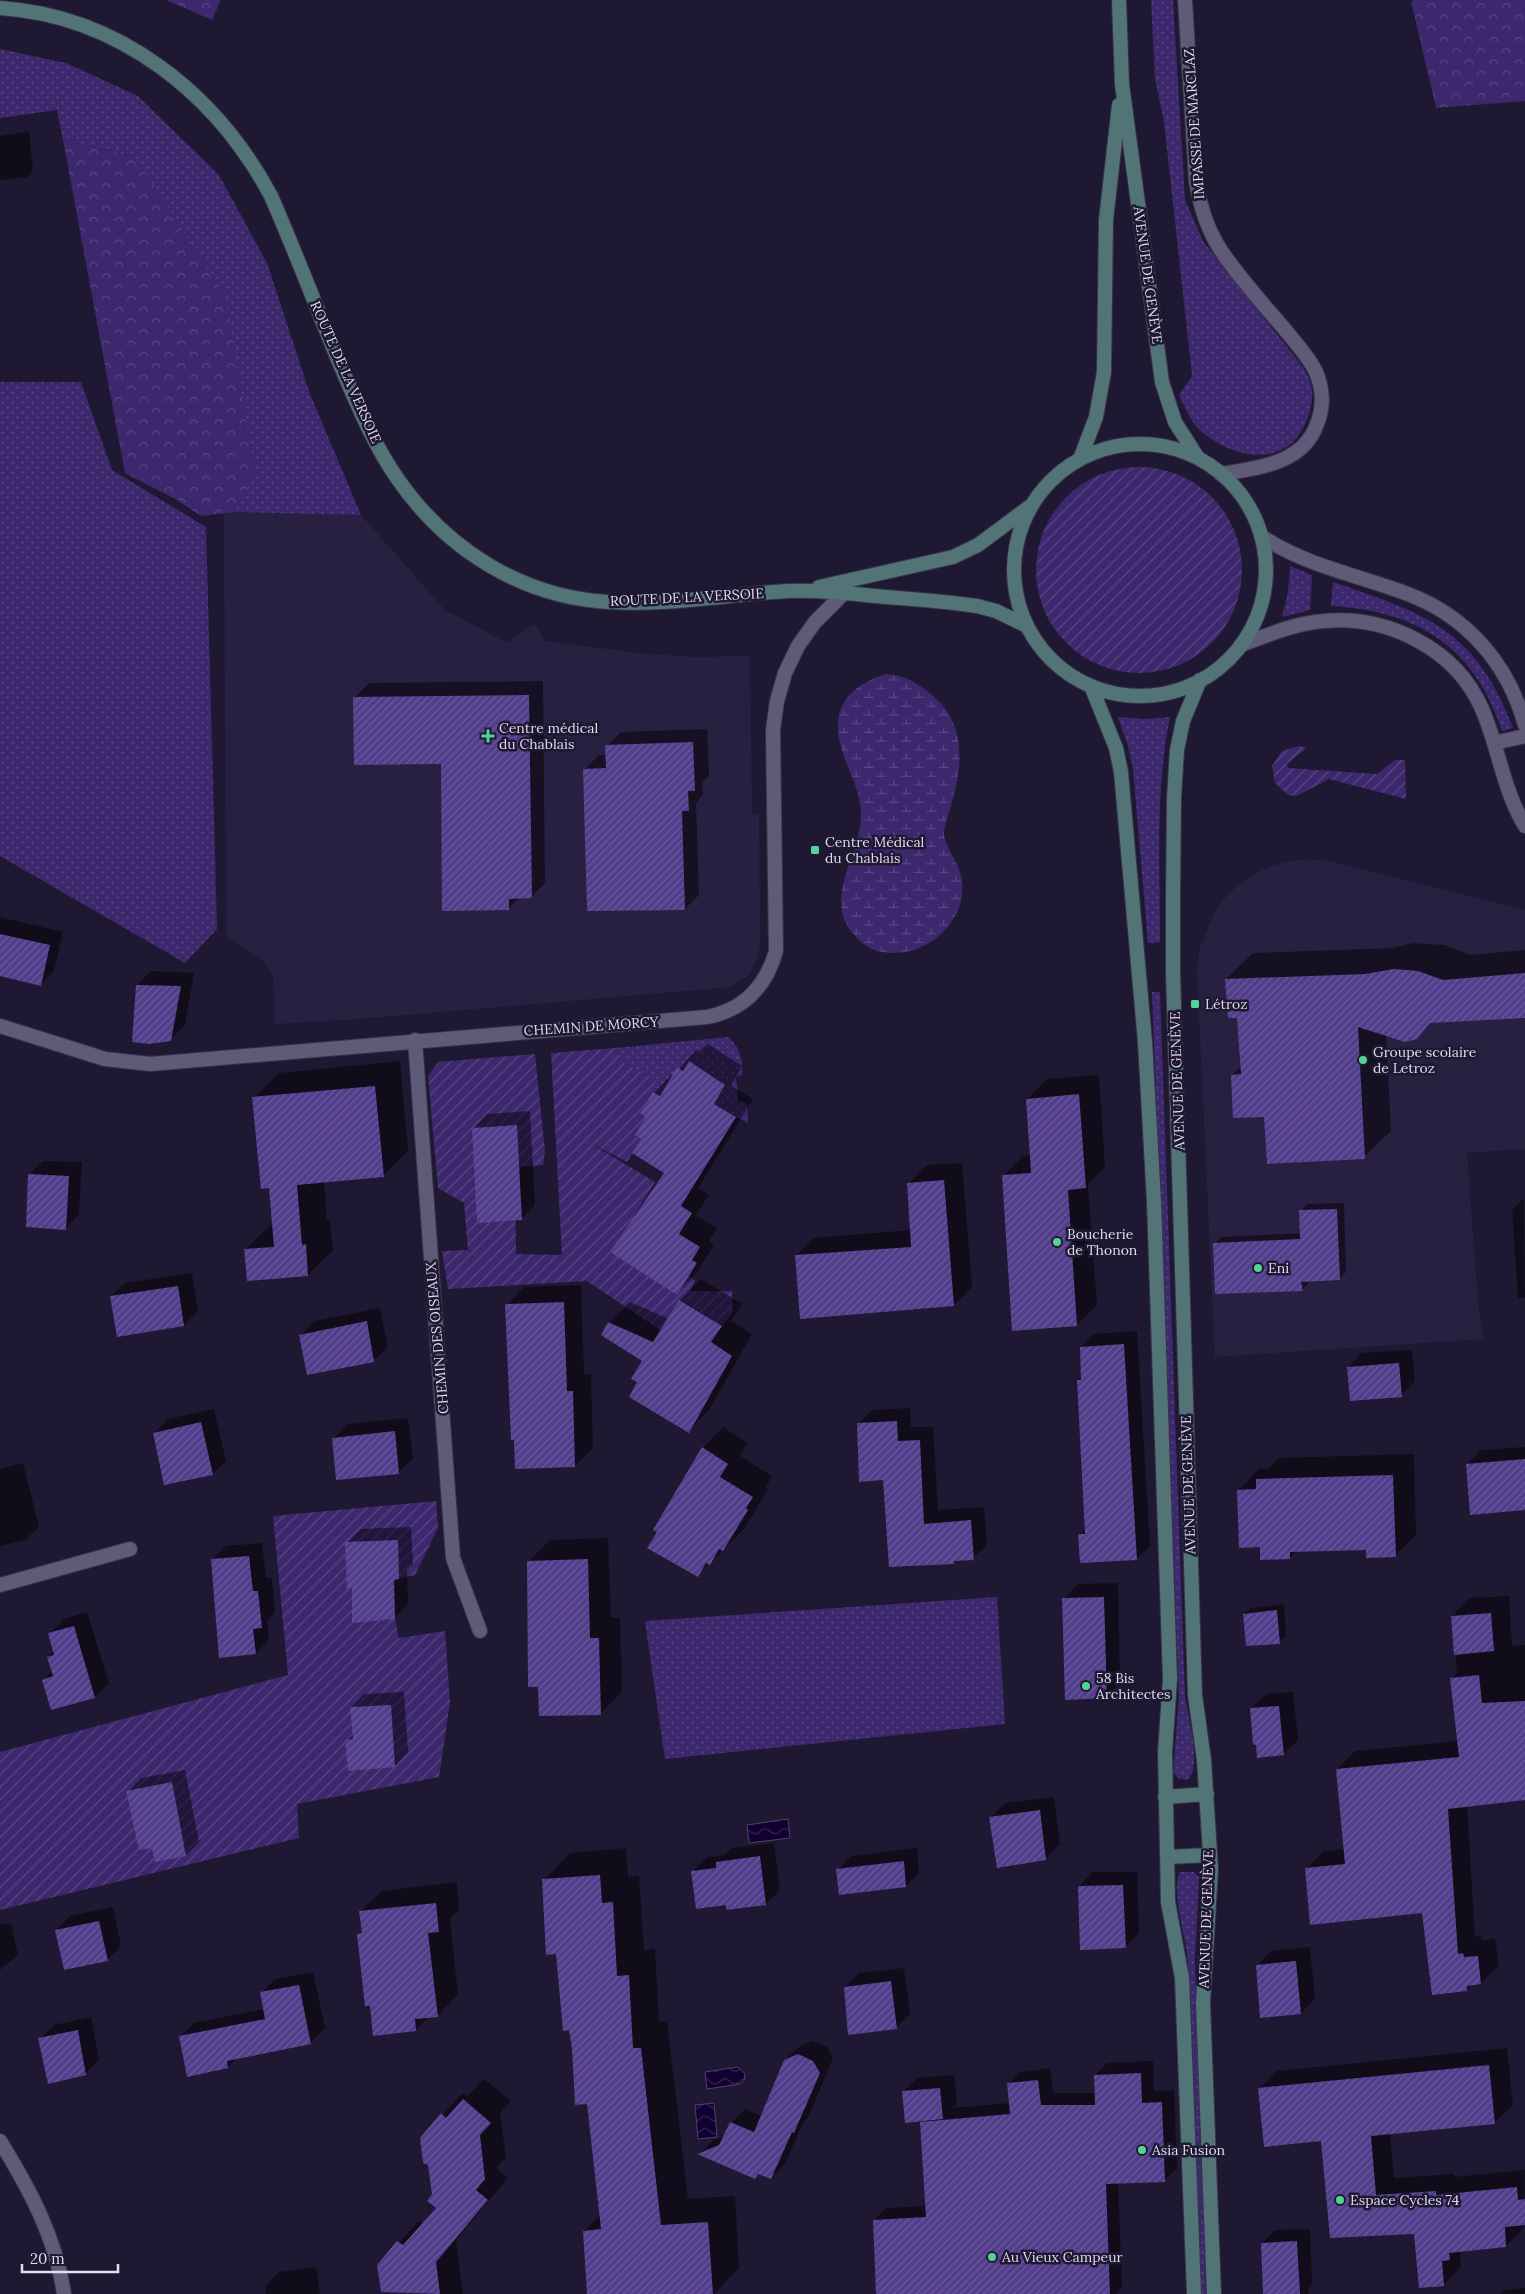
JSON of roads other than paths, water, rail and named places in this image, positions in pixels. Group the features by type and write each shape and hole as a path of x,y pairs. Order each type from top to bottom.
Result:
{"main road":[{"name":"AVENUE DE GENÈVE","path":"1118,0 1122,84 1162,382 1175,422 1198,458"},
{"name":"ROUTE DE LA VERSOIE","path":"0,8 43,14 106,35 165,69 215,113 256,166 271,196 356,401 397,478 421,509 462,548 494,569 523,583 549,592 592,601 632,602 803,591 844,593 977,606 996,611 1027,626"},
{"name":"AVENUE DE GENÈVE","path":"1080,459 1096,417 1103,381 1106,229 1122,84"},
{"path":"1138,444 1159,445 1198,458 1222,474 1242,496 1261,536 1265,566 1261,604 1253,625 1241,645 1222,664 1200,680 1180,689 1158,695 1135,696 1112,693 1091,686 1060,668 1036,642 1027,626 1019,607 1015,586 1014,565 1022,524 1032,505 1045,487 1061,472 1080,459 1118,446 1138,444"},
{"name":"ROUTE DE LA VERSOIE","path":"803,591 953,557 978,545 1032,505"},
{"name":"AVENUE DE GENÈVE","path":"1200,680 1183,721 1177,750 1174,798 1173,974 1195,1695 1206,1794 1210,1855 1203,2003 1214,2294"},
{"name":"AVENUE DE GENÈVE","path":"1091,686 1112,737 1121,772 1145,1042 1154,1202 1170,1680 1165,1738 1168,1902 1182,1978 1194,2294"},
{"path":"1165,1797 1206,1794"},
{"path":"1167,1857 1210,1855"}],"street":[{"name":"IMPASSE DE MARCLAZ","path":"1185,0 1199,204 1208,227 1221,251 1310,361 1321,390 1321,410 1318,422 1308,442 1299,451 1276,463 1222,474"},
{"path":"1261,536 1307,560 1405,593 1445,611 1462,624 1493,656 1514,694 1525,725"},
{"name":"CHEMIN DE MORCY","path":"0,1026 105,1059 150,1064 415,1040 707,1017 730,1010 757,990 771,966 777,940 773,730 776,701 784,673 798,646 815,622 844,593"},
{"path":"1241,645 1281,630 1322,621 1361,621 1398,630 1432,649 1460,675 1481,707 1510,797 1525,826"},
{"path":"1494,743 1525,736"},
{"name":"CHEMIN DES OISEAUX","path":"415,1040 453,1558 480,1631"},
{"path":"0,1585 130,1548"},
{"path":"0,2141 42,2218 61,2272 64,2294"}],"water":[{"path":"788,1819 790,1838 749,1843 747,1825"},
{"path":"738,2067 745,2074 744,2081 740,2084 707,2089 705,2072"},
{"path":"714,2103 717,2137 698,2139 695,2105"}],"place":[{"name":"Centre médical du Chablais","path":"488,736"},
{"name":"Centre Médical du Chablais","path":"815,850"},
{"name":"Létroz","path":"1195,1004"},
{"name":"Groupe scolaire de Letroz","path":"1363,1060"},
{"name":"Boucherie de Thonon","path":"1057,1242"},
{"name":"Eni","path":"1258,1268"},
{"name":"58 Bis Architectes","path":"1086,1686"},
{"name":"Asia Fusion","path":"1142,2150"},
{"name":"Espace Cycles 74","path":"1340,2200"},
{"name":"Au Vieux Campeur","path":"992,2257"}]}
